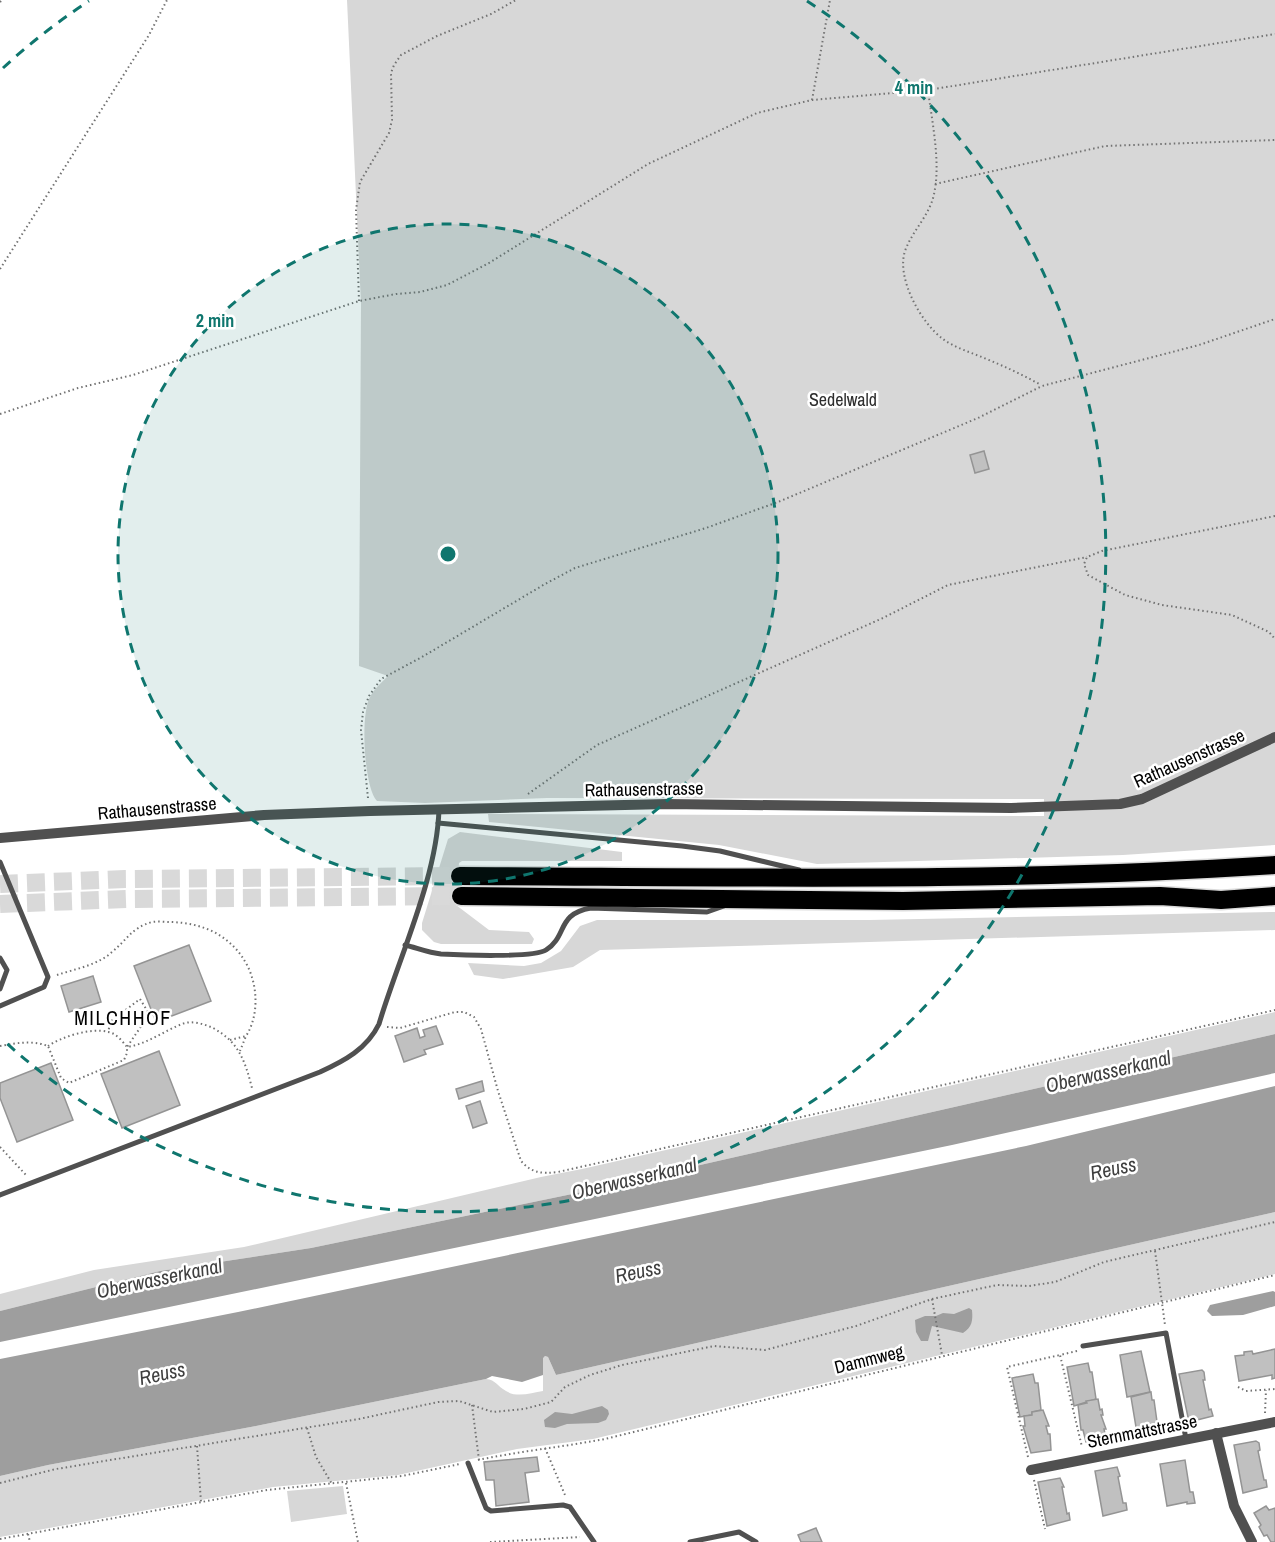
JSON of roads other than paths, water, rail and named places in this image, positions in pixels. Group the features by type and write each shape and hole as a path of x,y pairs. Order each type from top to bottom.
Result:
{"highway":[{"path":"460,876 824,877 1118,874 1275,865"},
{"path":"1160,896 1198,890 1275,886"},
{"path":"461,896 959,901 1160,896 1221,900 1275,896"}],"street":[{"name":"Rathausenstrasse","path":"0,838 264,815 370,811 667,804 1011,808 1120,804 1142,799 1275,737"},
{"path":"1216,1433 1275,1422"},
{"name":"Sternmattstrasse","path":"1031,1470 1216,1433 1234,1506 1252,1542"}],"lane":[{"path":"0,1195 254,1099 343,1061 362,1048 379,1024 405,945 436,848 439,809"},
{"path":"438,823 720,851 824,877"},
{"path":"0,862 48,977 44,987 0,1006"},
{"path":"405,945 440,954 533,954 549,948 565,921 580,910 591,908 707,912 743,900"},
{"path":"0,958 7,970 0,989"},
{"path":"1083,1346 1166,1333 1186,1439"},
{"path":"468,1463 486,1509 491,1511 563,1505 570,1507 591,1539"},
{"path":"690,1542 739,1532 756,1542"}],"water":[{"name":"Oberwasserkanal","path":"1275,1034 1275,1073 952,1145 0,1342 0,1311 160,1271 311,1248 577,1193"},
{"name":"Reuss","path":"1275,1086 1275,1212 556,1375 548,1357 545,1356 543,1375 522,1382 492,1376 256,1426 0,1476 0,1359 238,1312 1026,1146"},
{"path":"1275,1292 1275,1306 1243,1315 1212,1316 1207,1311 1210,1305"},
{"path":"969,1308 972,1310 972,1321 963,1333 932,1326 928,1341 921,1341 916,1332 915,1320 943,1313 954,1314"},
{"path":"602,1406 608,1410 609,1414 606,1420 598,1423 545,1427 544,1420 555,1412 572,1414"}],"tunnel":[{"path":"0,884 125,879 460,876"},
{"path":"0,904 127,899 461,896"}],"district":[{"name":"MILCHHOF","path":"123,1017"}],"park label":[{"name":"Sedelwald","path":"843,399"}]}
